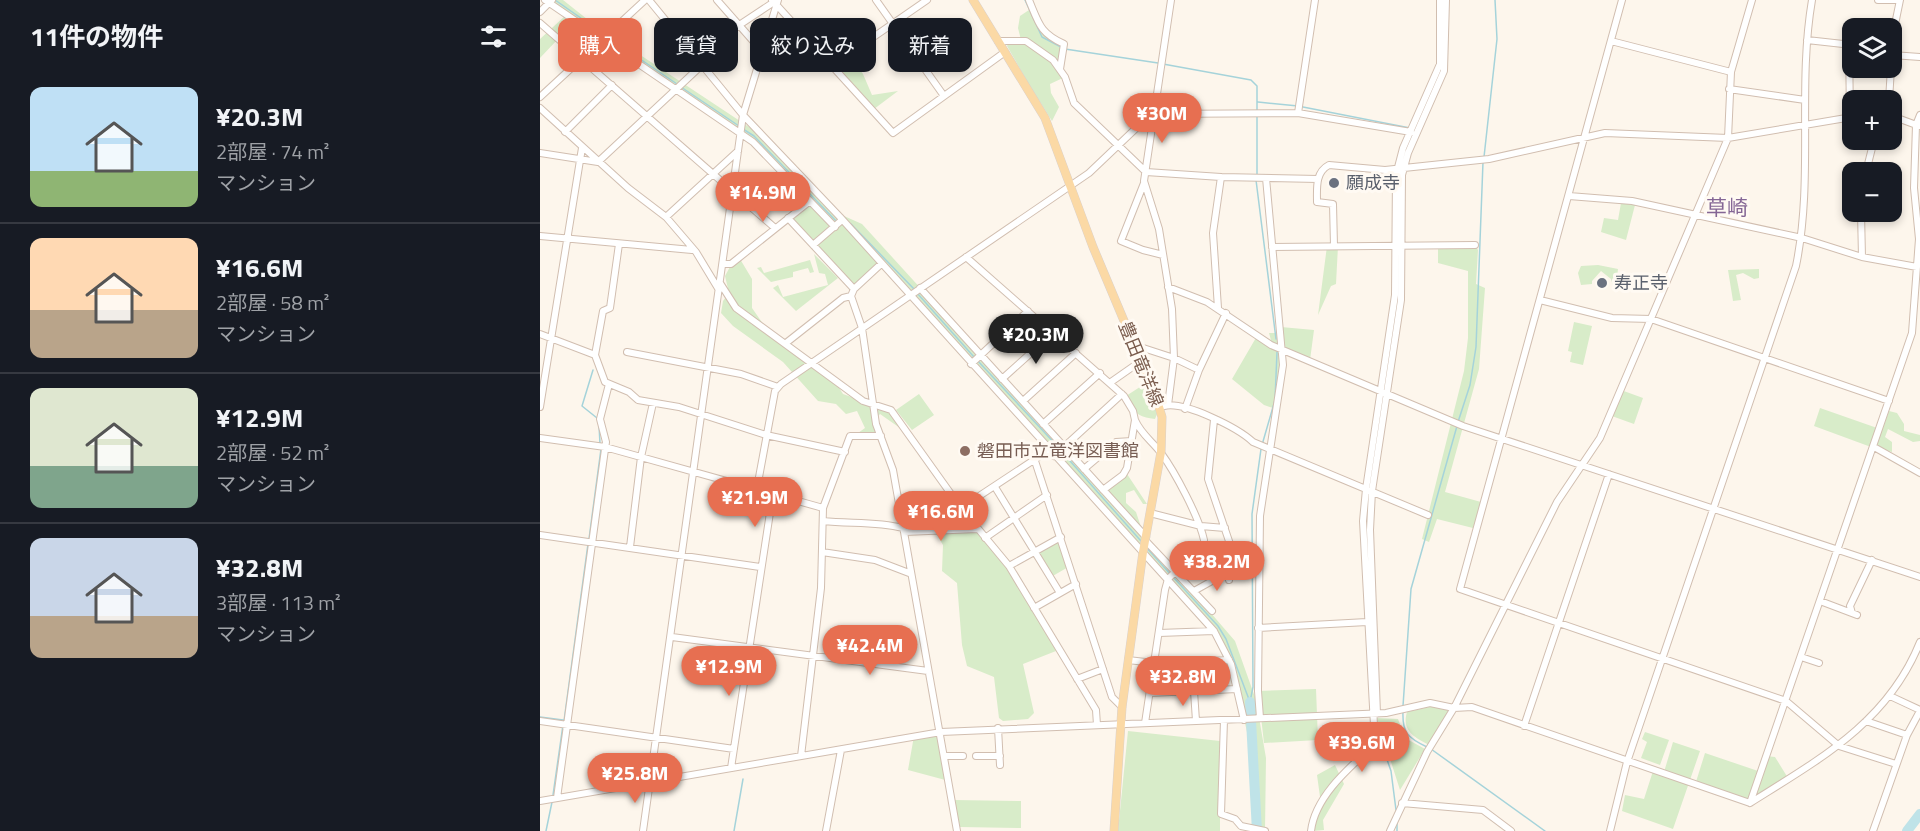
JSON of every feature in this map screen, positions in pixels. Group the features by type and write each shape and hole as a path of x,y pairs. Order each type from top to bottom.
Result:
{"main road":[{"name":"豊田竜洋線","path":"973,0 1045,118 1093,248 1141,361 1164,406 1161,452 1143,552 1122,707 1114,831"}],"street":[{"path":"627,18 647,0 662,18"},
{"path":"717,0 750,38"},
{"path":"876,0 889,18"},
{"path":"900,18 927,0"},
{"path":"1029,0 1041,29 1050,38 1064,44 1059,69"},
{"path":"1163,255 1120,241 1146,172 1172,0"},
{"path":"1298,113 1315,0"},
{"path":"1375,714 1367,622 1363,521 1384,391 1395,295 1400,168 1411,132 1440,64 1440,0"},
{"path":"1400,168 1444,71 1446,0"},
{"path":"1622,0 1460,590 1786,701 1839,746 1896,764"},
{"path":"1390,831 1427,752 1454,708 1557,502 1600,438 1728,138 1731,72 1752,0"},
{"path":"1610,831 1628,762 1790,291 1802,238 1807,40 1812,0"},
{"path":"1878,0 1898,0 1895,18"},
{"path":"540,12 549,1 572,18"},
{"path":"739,25 775,2"},
{"path":"770,18 775,2"},
{"path":"775,2 790,18"},
{"path":"540,23 558,38"},
{"path":"1611,40 1731,72"},
{"path":"1807,40 1842,44"},
{"path":"998,41 1026,41 1053,60 1068,84 1074,103 1146,172 1221,177 1318,178"},
{"path":"839,72 893,133 1005,52"},
{"path":"1902,56 1920,57"},
{"path":"642,66 753,142 835,227"},
{"path":"540,97 568,72"},
{"path":"597,72 775,228"},
{"path":"598,162 694,72"},
{"path":"708,72 744,116 842,220 1214,631 1229,660 1244,720"},
{"path":"643,831 741,135 755,72"},
{"path":"927,72 944,96"},
{"path":"565,132 612,85"},
{"path":"1729,89 1805,100"},
{"path":"540,108 598,162 666,217 692,250 719,291"},
{"path":"757,488 774,391 778,387 1089,173 1117,144 1154,114 1298,113 1411,132"},
{"path":"1750,803 1912,333 1919,239 1914,188 1920,115"},
{"path":"1334,246 1333,204 1317,202 1318,178 1323,168 1329,165 1400,168 1489,159 1584,138 1623,132 1704,139 1728,138 1842,119"},
{"path":"1902,120 1918,126"},
{"path":"540,407 549,338 582,148"},
{"path":"666,217 739,151"},
{"path":"540,153 598,162"},
{"path":"1218,308 1213,234 1221,177"},
{"path":"1260,718 1258,627 1260,516 1268,449 1282,379 1283,349 1266,178"},
{"path":"1144,181 1159,229 1168,287 1174,358 1164,406 1185,408 1229,424 1253,442 1268,449 1428,515"},
{"path":"1569,196 1632,201 1802,238 1862,257 1917,267"},
{"path":"723,264 731,264 810,201"},
{"path":"788,218 853,292 862,328 872,404 893,470 909,573 941,732 957,831"},
{"path":"813,245 842,220"},
{"path":"1861,222 1862,257"},
{"path":"540,236 692,250"},
{"path":"619,244 610,308 603,311 595,355 604,382 629,392 638,400 679,407 766,435 846,452"},
{"path":"1272,247 1475,245"},
{"path":"966,257 1122,394 1133,411 1138,428 1161,452 1201,526 1204,540"},
{"path":"786,344 853,292 880,264"},
{"path":"720,283 736,308 862,401 891,410 961,508 1009,566 1096,710 1096,724"},
{"path":"1168,287 1218,308 1271,345 1463,426 1838,548 1920,577"},
{"path":"920,288 1212,611"},
{"path":"1540,300 1612,318 1651,319 1889,401"},
{"path":"971,364 1028,311"},
{"path":"1185,408 1199,370 1226,313"},
{"path":"1002,379 1053,333"},
{"path":"1912,333 1920,335"},
{"path":"540,334 595,355"},
{"path":"1134,345 1174,358 1199,370"},
{"path":"627,352 741,374 778,387"},
{"path":"1023,401 1076,353"},
{"path":"1111,382 1141,361"},
{"path":"1044,424 1100,373"},
{"path":"557,798 605,447 600,419 609,384"},
{"path":"1054,456 1122,394"},
{"path":"630,547 641,457 653,403"},
{"path":"1103,490 1124,475 1135,420"},
{"path":"1194,591 1228,576 1224,558 1231,548 1208,479 1214,420"},
{"path":"801,756 815,657 823,508 846,452 850,436 881,436"},
{"path":"540,438 605,447 823,508"},
{"path":"1084,469 1116,442 1132,441"},
{"path":"1874,447 1920,473"},
{"path":"961,508 1049,450"},
{"path":"1035,461 1112,697 1122,707"},
{"path":"1524,726 1609,474"},
{"path":"994,487 1036,551 1060,593"},
{"path":"1311,831 1314,817 1341,776 1375,744 1369,490"},
{"path":"731,768 773,493"},
{"path":"985,538 1047,495"},
{"path":"1150,513 1201,526 1225,528"},
{"path":"823,521 850,524 878,522 904,530 977,529"},
{"path":"540,535 760,567"},
{"path":"1009,566 1061,537"},
{"path":"822,552 874,560 909,573"},
{"path":"1820,601 1855,614 1850,606 1872,560"},
{"path":"1145,723 1168,579 1176,571"},
{"path":"1034,608 1076,584"},
{"path":"1258,627 1367,622"},
{"path":"1159,633 1214,631"},
{"path":"672,637 928,671"},
{"path":"1750,803 1839,746 1904,679 1920,642"},
{"path":"1801,657 1819,663"},
{"path":"1128,660 1154,663 1229,660"},
{"path":"1077,679 1103,669"},
{"path":"1150,693 1237,689"},
{"path":"1194,691 1196,722"},
{"path":"1873,831 1907,735 1920,711 1890,696"},
{"path":"540,801 941,732 1375,714 1430,703 1454,708 1472,708 1750,803"},
{"path":"1224,720 1221,814 1249,829 1265,831"},
{"path":"1866,720 1907,735"},
{"path":"540,721 734,749"},
{"path":"998,728 1000,765"},
{"path":"826,831 841,750"},
{"path":"945,756 963,756"},
{"path":"976,756 1000,756"},
{"path":"1402,803 1483,810 1511,831"}],"green space":[{"path":"545,0 563,0 586,18 563,18 566,15"},
{"path":"1032,8 1044,33 1062,43 1060,69 1065,77 1050,84 1051,93 1059,107 1052,121 1039,100 1029,91 1026,79 1007,46 1010,40 1021,40 1018,28 1020,16"},
{"path":"558,22 558,39 540,58 540,39"},
{"path":"642,56 654,64 654,72 666,72 752,129 835,212 862,224 1109,495 1108,490 1127,474 1147,504 1143,504 1134,490 1126,493 1126,503 1136,512 1141,527 1129,518 1235,641 1256,700 1266,758 1265,831 1251,829 1254,803 1253,778 1246,726 1231,676 1212,629 881,265 854,289 792,218 809,203 753,142 642,67"},
{"path":"839,72 862,72 872,95 898,91 874,109"},
{"path":"1621,203 1635,205 1626,240 1601,232 1604,218 1618,220"},
{"path":"1475,245 1478,250 1476,284 1485,288 1479,369 1445,492 1481,502 1473,528 1437,519 1429,542 1422,539 1464,371 1468,338 1468,271 1438,263 1438,247"},
{"path":"1327,246 1338,246 1336,284 1331,286 1318,315"},
{"path":"814,254 838,278 796,311 773,288 778,285 783,297 828,285 825,274 819,273"},
{"path":"740,259 752,279 752,308 775,341 792,348 834,380 843,394 888,410 900,428 880,414 874,421 879,435 858,433 865,428 857,411 846,414 836,404 818,401 783,362 733,326 721,313 723,301 729,293 725,276 731,265"},
{"path":"810,260 814,272 810,273 808,268 793,272 793,277 771,282 757,268 761,267 764,273"},
{"path":"1598,265 1618,269 1616,285 1613,286 1611,279 1601,271 1592,284 1581,285 1578,273 1581,266"},
{"path":"1759,269 1759,278 1754,279 1743,273 1736,275 1741,300 1733,301 1728,270"},
{"path":"1574,322 1592,326 1583,365 1570,362 1572,352 1568,351"},
{"path":"1281,327 1314,330 1310,360 1283,348 1282,379 1276,409 1264,405 1232,379 1257,336 1272,344 1269,333 1281,333"},
{"path":"1143,385 1152,387 1157,414 1155,419 1136,413 1126,396"},
{"path":"1621,390 1643,398 1634,424 1609,415"},
{"path":"919,394 934,415 912,430 896,410"},
{"path":"1820,408 1880,429 1871,447 1814,426"},
{"path":"1889,411 1897,413 1904,424 1904,431 1920,435 1920,441 1913,442 1888,429 1885,437 1892,442 1892,452 1876,447"},
{"path":"942,491 1007,566 1035,607 1056,651 1023,664 1034,713 1028,719 1003,721 999,718 994,677 967,666 962,645 957,583 942,571 943,545 916,500 903,498 903,495 919,492 922,497"},
{"path":"1061,537 1070,566 1051,577 1037,550"},
{"path":"1316,689 1318,740 1264,743 1258,691"},
{"path":"1434,706 1450,710 1431,746 1411,733 1406,725 1406,719 1407,712"},
{"path":"1377,718 1398,719 1405,738 1425,749 1400,790"},
{"path":"1128,731 1220,741 1220,831 1118,831"},
{"path":"941,732 949,781 908,770 914,736"},
{"path":"1645,732 1669,740 1660,765 1641,758 1647,742 1642,739"},
{"path":"1673,742 1700,751 1673,829 1622,811 1625,795 1644,799 1653,771 1664,772"},
{"path":"1705,753 1761,772 1766,756 1775,757 1788,778 1750,803 1695,785"},
{"path":"1335,765 1344,784 1323,820 1324,830 1312,831 1321,804 1317,775"},
{"path":"954,800 1021,801 1021,828 960,827"}],"waterway":[{"path":"555,0 581,18"},
{"path":"1025,0 1042,37 1061,47"},
{"path":"1484,157 1497,39 1495,0"},
{"path":"1065,49 1158,63"},
{"path":"642,60 677,84"},
{"path":"1163,64 1251,80 1257,86 1257,112"},
{"path":"681,87 739,126"},
{"path":"1258,102 1298,106"},
{"path":"1303,107 1410,128"},
{"path":"1257,117 1257,175"},
{"path":"743,129 754,136 837,222"},
{"path":"1406,151 1412,136"},
{"path":"1458,422 1470,385 1476,347 1483,162"},
{"path":"1256,180 1276,339"},
{"path":"851,224 914,289"},
{"path":"917,293 974,357"},
{"path":"1262,445 1275,400 1277,352"},
{"path":"977,360 1060,449"},
{"path":"593,370 582,406 597,418"},
{"path":"599,425 600,444"},
{"path":"1403,706 1411,589 1457,426"},
{"path":"589,539 601,449"},
{"path":"1250,702 1253,687 1252,514 1261,449"},
{"path":"1063,453 1141,541"},
{"path":"564,721 588,544"},
{"path":"1146,547 1171,575"},
{"path":"1174,578 1218,626 1226,639 1250,702"},
{"path":"1250,702 1257,831"},
{"path":"1403,711 1405,730 1415,741 1427,747"},
{"path":"540,717 563,720"},
{"path":"553,795 563,725"},
{"path":"1377,731 1391,771 1396,810"},
{"path":"1431,749 1545,831"},
{"path":"734,831 743,779"},
{"path":"546,831 552,802"},
{"path":"1907,831 1920,814"},
{"path":"1397,823 1397,831"}],"place":[{"name":"願成寺","path":"1334,183"},
{"name":"寿正寺","path":"1602,283"},
{"name":"磐田市立竜洋図書館","path":"965,451"}],"district":[{"name":"草崎","path":"1727,208"}]}
